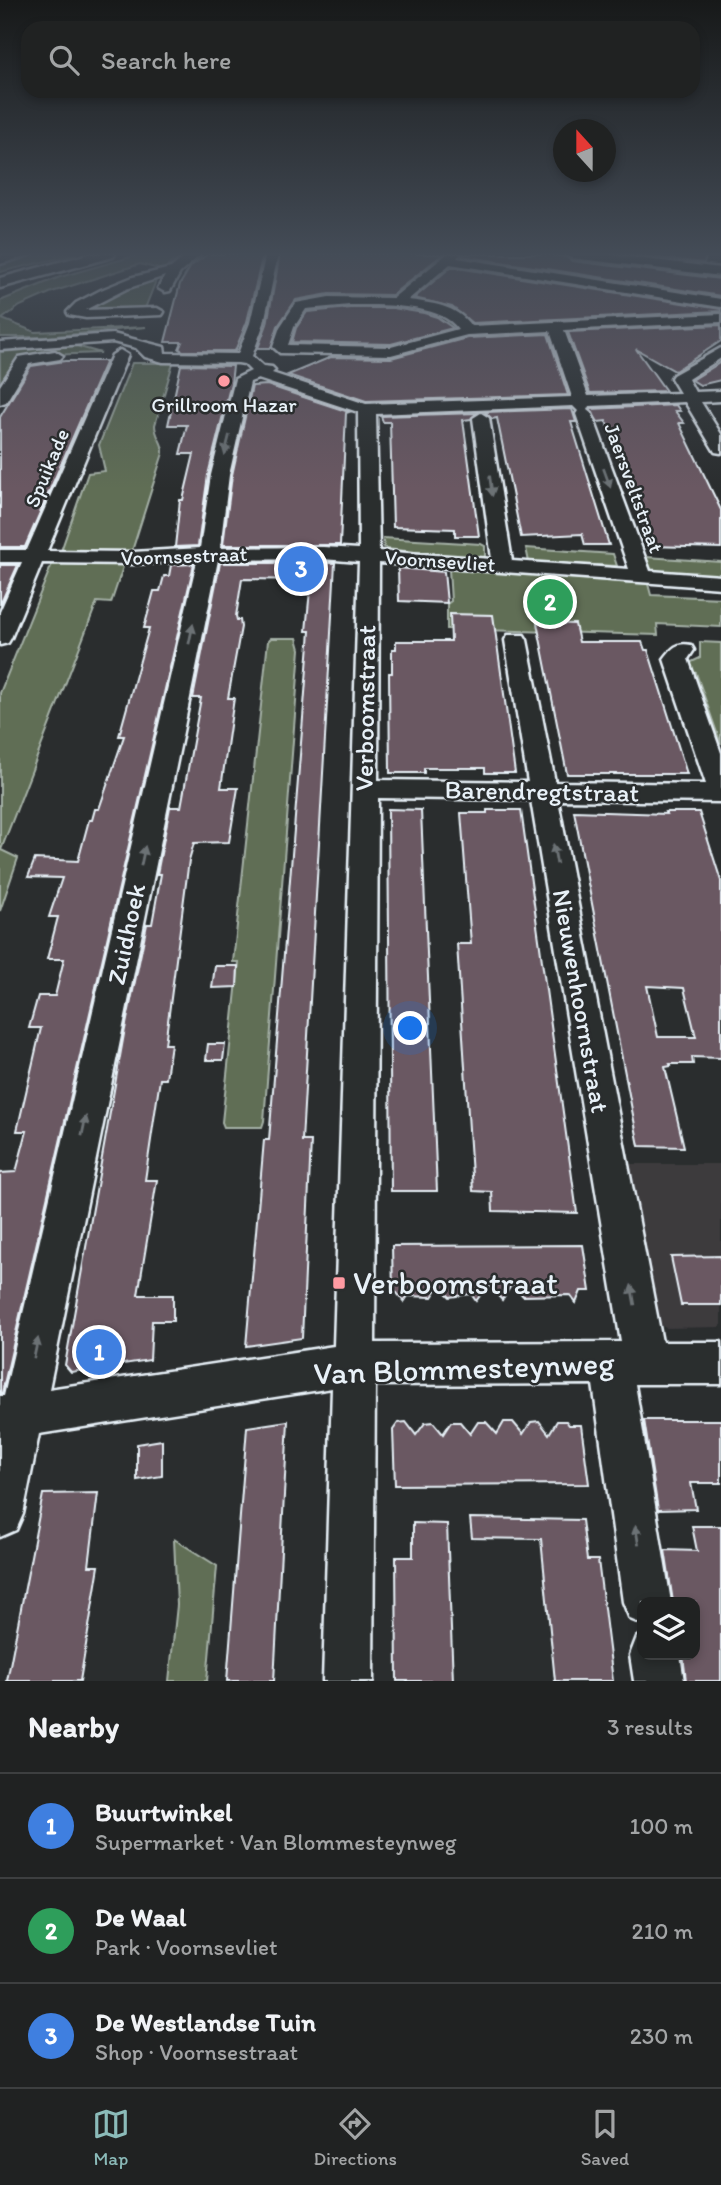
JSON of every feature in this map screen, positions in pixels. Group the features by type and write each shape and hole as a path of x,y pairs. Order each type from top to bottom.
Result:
{"street":[{"path":"0,346 111,351 142,332"},
{"path":"245,356 254,332"},
{"path":"286,332 281,349 391,351 459,332"},
{"name":"Jaersveltstraat","path":"558,332 642,576"},
{"path":"0,399 24,360 37,356 142,347 147,352 166,357 245,356 263,371 291,386 365,409 480,412 721,396"},
{"name":"Spuikade","path":"0,638 35,556 111,351"},
{"path":"719,443 680,377 721,352"},
{"name":"Zuidhoek","path":"0,1514 11,1417 209,554 220,475 243,379 263,371"},
{"name":"Verboomstraat","path":"348,1681 369,555 368,415 365,409"},
{"path":"480,412 503,566"},
{"name":"Voornsestraat","path":"0,556 133,558 209,554 369,555"},
{"name":"Voornsevliet","path":"369,555 721,582"},
{"name":"Nieuwenhoornstraat","path":"516,640 544,790 628,1362 647,1597"},
{"path":"683,650 676,659 721,792"},
{"name":"Barendregtstraat","path":"363,789 721,792"},
{"name":"Van Blommesteynweg","path":"11,1417 355,1364 721,1363"},
{"path":"656,1660 659,1681"}],"shaded area":[{"path":"629,1164 721,1164 721,1327 666,1328 657,1323"}],"green space":[{"path":"0,332 91,332 45,337 0,337"},
{"path":"293,332 443,332 395,347 289,346"},
{"path":"76,346 101,353 22,356 0,384 0,352"},
{"path":"132,363 173,363 155,425 163,453 132,551 61,551 88,473 105,471 99,445"},
{"path":"383,538 481,544 485,546 485,556 480,559 387,549 384,547"},
{"path":"526,548 613,554 617,566 529,562"},
{"path":"646,557 721,562 721,576 652,571"},
{"path":"52,564 124,564 111,603 97,602 1,850 18,858 0,911 0,693"},
{"path":"449,569 648,584 651,595 721,598 721,627 657,624 658,635 447,629 447,604 451,601"},
{"path":"271,638 297,638 300,649 264,1121 262,1127 224,1127 222,1122 239,962 233,962 268,641"},
{"path":"700,642 721,643 721,744 696,673 686,669 685,665 700,658"},
{"path":"174,1539 217,1566 207,1681 169,1681 177,1605"}],"building":[{"path":"167,332 243,332 235,351 183,351 179,349 182,342 165,342"},
{"path":"264,332 276,332 271,348 258,348"},
{"path":"295,332 436,332 391,344 292,342"},
{"path":"568,332 721,332 721,341 675,371 636,349 666,391 590,393"},
{"path":"548,334 568,395 366,401 288,375 331,357 391,358 467,338"},
{"path":"65,361 106,361 25,547 0,547 0,417 31,366"},
{"path":"721,362 721,380 700,385 692,380"},
{"path":"181,365 233,366 208,475 198,546 175,547 180,500 183,500 194,454 180,454 187,425 168,425"},
{"path":"267,385 349,412 346,413 340,545 223,545 232,475 252,386"},
{"path":"676,405 680,411 675,411 684,423 679,423 721,510 721,548 651,546 606,421 598,422 590,409"},
{"path":"572,409 576,422 571,422 609,545 585,545 582,534 521,537 497,418 492,419 485,412"},
{"path":"477,413 471,419 463,420 479,536 455,536 455,529 393,527 390,422 383,422 381,416"},
{"path":"220,563 335,563 302,1141 311,1141 302,1338 246,1346 264,1140 269,1140 310,631 306,631 311,580 242,579 236,616 241,627 228,698 234,698 221,788 238,788 229,842 194,843 189,860 165,1044 171,1044 166,1079 160,1079 145,1180 157,1180 138,1295 173,1295 173,1321 152,1321 150,1360 71,1372 65,1365 124,1034 147,924 152,924 161,874 157,874 170,807 181,807 201,698 193,698"},
{"path":"194,564 0,1393 0,1173 16,1172 27,1131 17,1131 41,1028 29,1028 38,996 55,996 64,959 47,959 58,917 49,917 62,878 28,877 35,859 78,861 89,820 92,820 95,809 99,809 124,736 119,736 149,628 144,628 154,591 160,591 164,576 169,576 171,565"},
{"path":"0,565 18,565 0,605"},
{"path":"398,568 444,572 447,603 399,601"},
{"path":"450,614 493,615 515,773 485,773 485,768 424,768 424,773 390,773 389,673 392,673 392,649 396,649 396,641 451,641"},
{"path":"537,623 575,624 579,642 642,642 645,650 648,650 687,774 567,774"},
{"path":"388,809 421,810 437,1191 391,1191"},
{"path":"487,810 521,810 577,1213 493,1211 492,1192 473,1191 457,944 471,944 461,813 487,813"},
{"path":"574,811 666,814 665,812 699,812 721,881 721,1058 692,1057 693,1064 670,1064 671,1066 665,1067 684,1147 639,1146","holes":["647,986 684,988 696,1037 658,1037"]},
{"path":"215,966 238,966 237,987 212,988"},
{"path":"208,1044 225,1044 223,1060 206,1060"},
{"path":"583,1245 590,1291 581,1291 576,1303 570,1295 523,1296 512,1284 502,1300 488,1285 476,1301 471,1294 450,1297 439,1286 432,1297 408,1296 404,1302 393,1292 392,1246"},
{"path":"721,1256 721,1305 681,1305 671,1257"},
{"path":"644,1420 721,1420 721,1483 691,1483 696,1509 658,1510"},
{"path":"288,1421 274,1681 227,1681 247,1427"},
{"path":"539,1421 549,1434 557,1421 581,1425 589,1484 395,1485 393,1430 398,1423 406,1422 416,1435 425,1423 433,1422 443,1434 451,1422 460,1422 470,1434 478,1422 486,1422 497,1434 504,1422 513,1422 523,1434 531,1422"},
{"path":"162,1440 162,1476 137,1480 137,1444"},
{"path":"98,1493 89,1566 99,1566 80,1681 7,1681 43,1494"},
{"path":"470,1518 582,1520 587,1560 598,1560 613,1681 555,1681 541,1539 472,1538"},
{"path":"413,1523 447,1524 453,1681 397,1681 396,1557 413,1557"},
{"path":"692,1526 721,1526 721,1681 686,1681 684,1660 700,1660 700,1597 672,1597 665,1550 697,1551"}],"place":[{"name":"Grillroom Hazar","path":"224,381"},
{"name":"De Westlandse Tuin","path":"301,569"},
{"name":"De Waal","path":"550,602"},
{"name":"Verboomstraat","path":"339,1283"},
{"name":"Buurtwinkel","path":"99,1352"}]}
